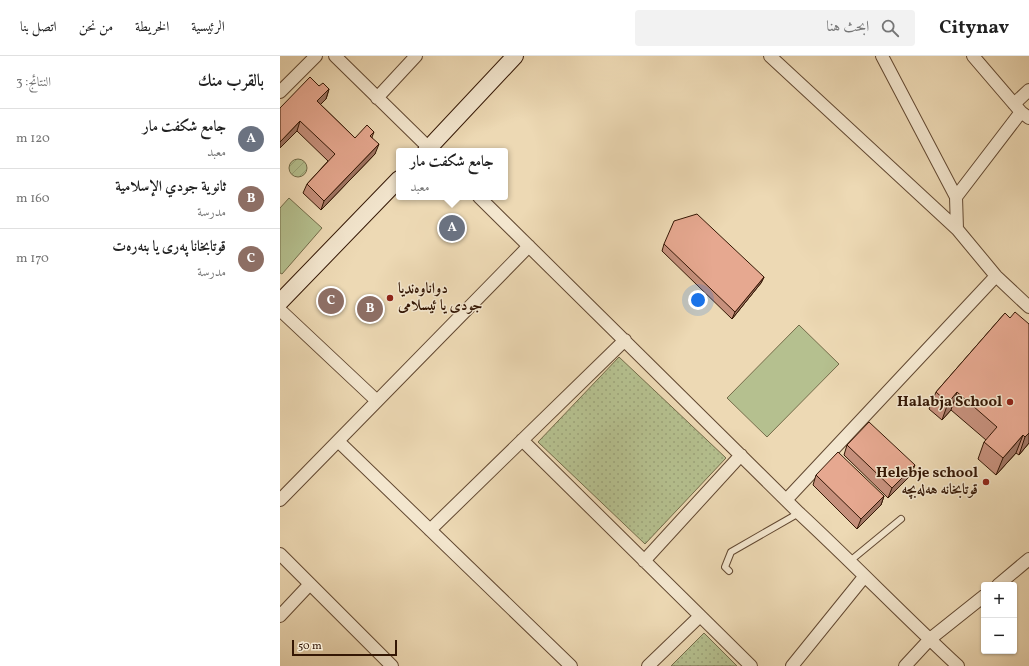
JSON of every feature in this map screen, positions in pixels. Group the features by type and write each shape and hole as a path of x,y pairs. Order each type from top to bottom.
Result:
{"street":[{"path":"280,92 316,56"},
{"path":"335,56 427,148"},
{"path":"377,98 416,56"},
{"path":"431,148 514,56"},
{"path":"770,56 957,229 996,276 1029,307"},
{"path":"882,56 956,197 957,229"},
{"path":"973,56 1021,111"},
{"path":"956,197 1021,111 1029,90"},
{"path":"280,302 396,182"},
{"path":"482,200 799,513 850,561 864,577 958,666"},
{"path":"280,500 529,246"},
{"path":"787,500 996,276"},
{"path":"280,310 377,401"},
{"path":"430,530 625,340"},
{"path":"522,440 751,666"},
{"path":"338,441 430,530 558,662 571,666"},
{"path":"644,560 741,455"},
{"path":"280,554 392,666"},
{"path":"1002,582 1027,564"},
{"path":"792,666 864,577"},
{"path":"280,616 310,584"},
{"path":"905,666 930,640 981,598"},
{"path":"648,666 700,616"}],"lane":[{"path":"729,571 725,567 731,552 799,513"},
{"path":"850,561 901,519"}],"green space":[{"path":"298,159 304,162 307,168 304,174 298,177 292,174 289,168 292,162"},
{"path":"289,198 322,228 282,274 280,273 280,208"},
{"path":"799,325 839,364 767,437 727,398"},
{"path":"619,357 726,458 645,544 538,442"},
{"path":"704,633 737,666 671,666"}],"building":[{"path":"310,77 319,86 323,83 329,89 317,101 355,138 367,125 374,132 370,136 379,144 324,201 307,184 335,154 300,121 280,142 280,108"},
{"path":"697,214 764,277 735,312 664,244 674,221"},
{"path":"1015,312 1029,324 1029,433 1025,437 1023,435 1003,458 984,442 997,427 957,392 948,403 936,392 1005,313 1010,318"},
{"path":"869,422 915,465 892,488 847,445"},
{"path":"838,452 884,496 861,519 816,475"}],"place":[{"name":"جامع شكفت مار","path":"452,228"},
{"name":"دواناوەندیا جودی یا ئیسلامی","path":"390,298"},
{"name":"قوتابخانا پەری یا بنەرەت","path":"331,301"},
{"name":"ثانوية جودي الإسلامية","path":"370,309"},
{"name":"Halabja School","path":"1010,402"},
{"name":"Helebje school قوتابخانە هەلەبچە","path":"986,482"}]}
